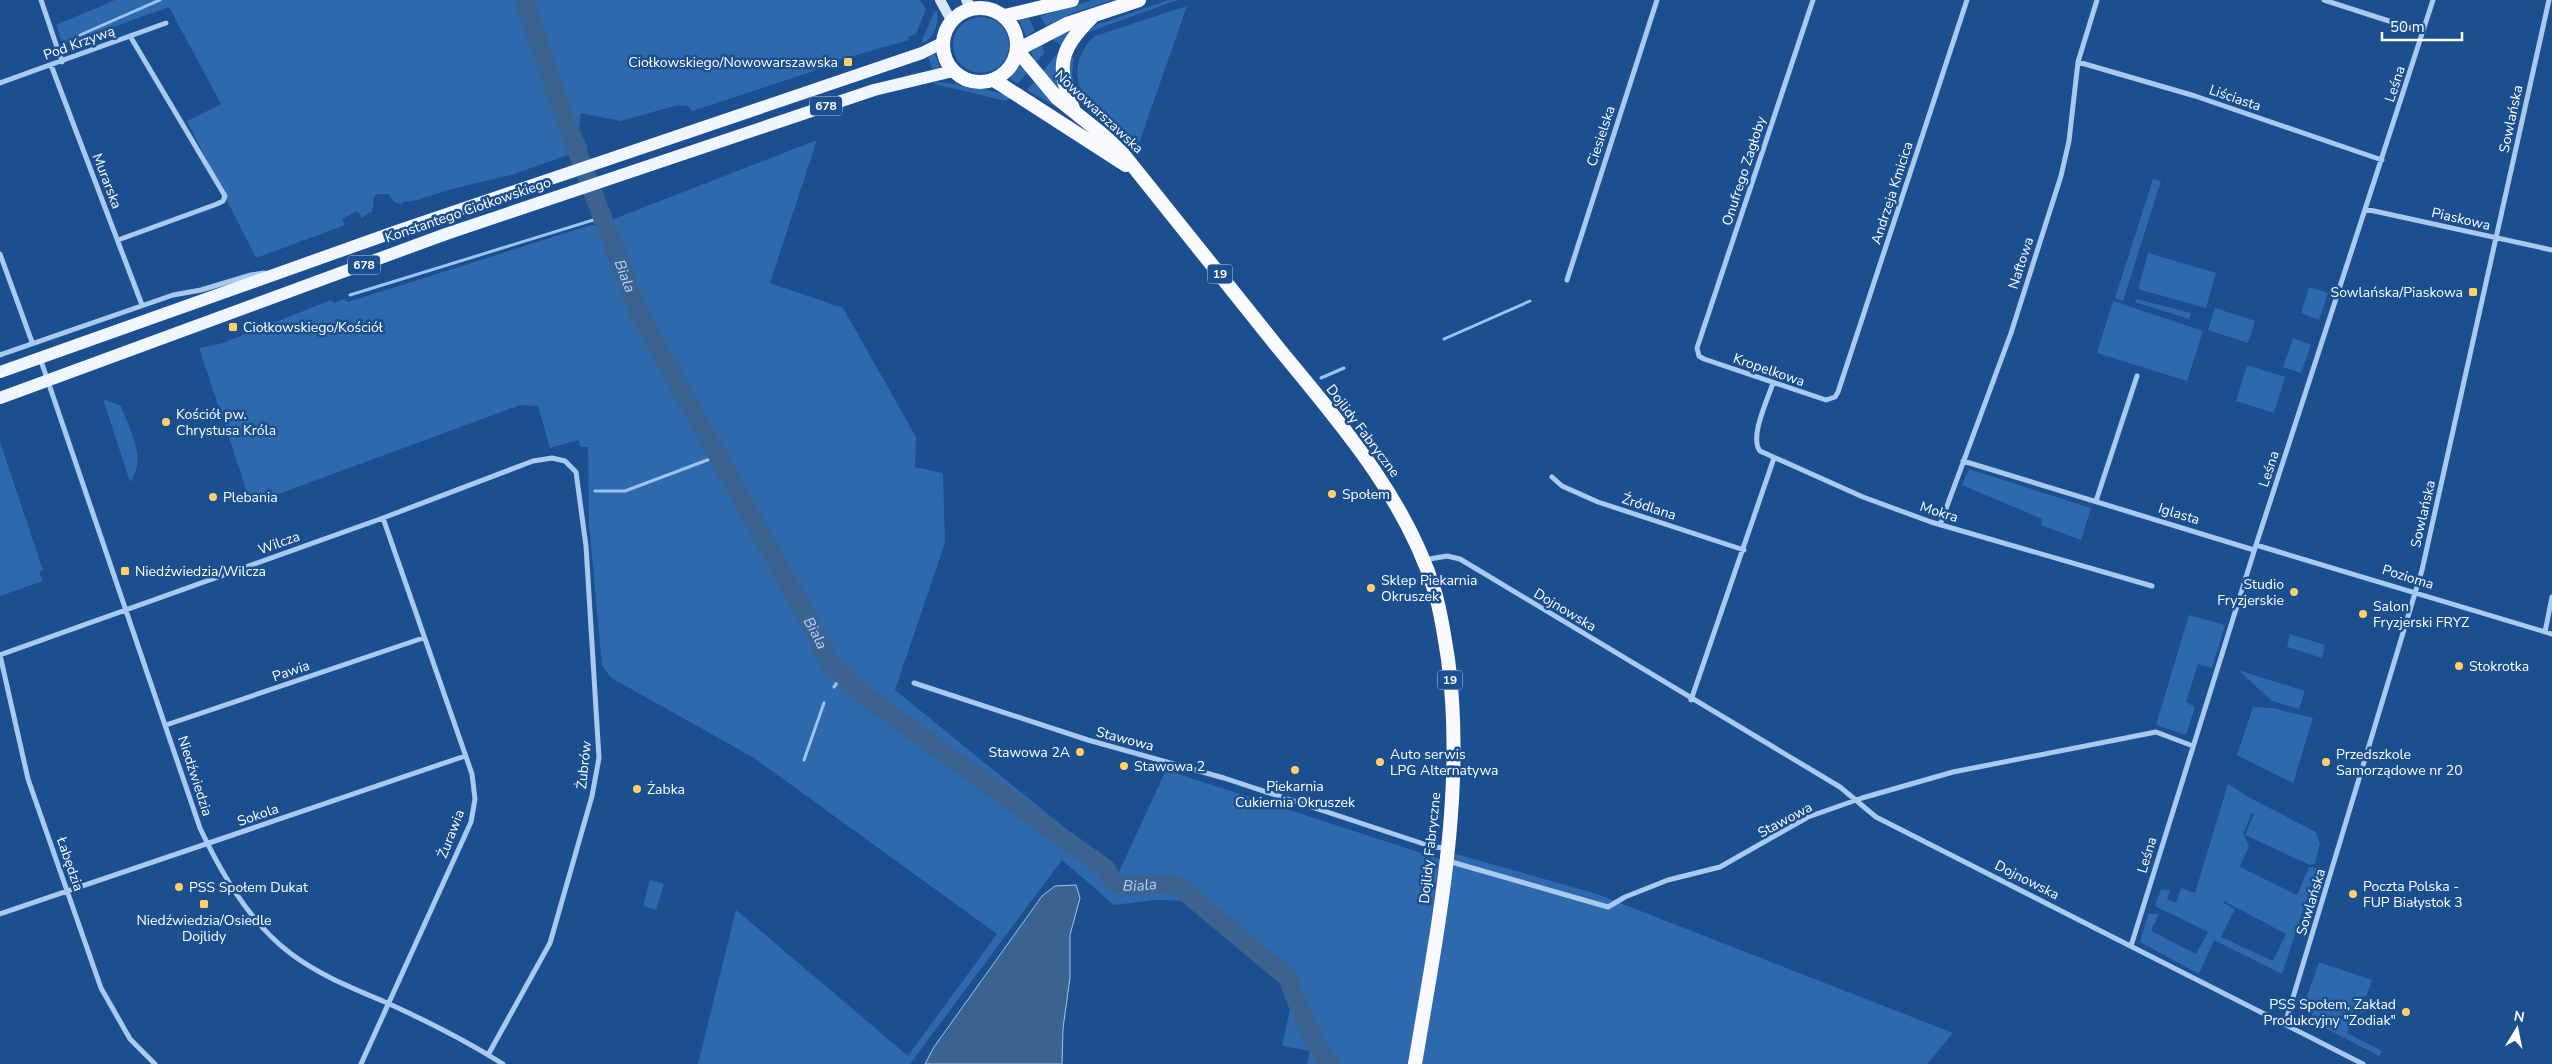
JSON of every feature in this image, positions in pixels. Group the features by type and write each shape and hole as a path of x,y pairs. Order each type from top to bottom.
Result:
{"highway":[{"path":"1072,0 1005,16 990,8 969,4 951,20 944,35 942,43 945,58 953,71 960,77 977,82 994,80 1010,68 1017,50 1067,24 1093,17 1139,0"},
{"name":"19","path":"1005,16 1015,32 1017,50"},
{"path":"1075,113 1063,80 1062,63 1068,44 1093,17"},
{"name":"Nowowarszawska","path":"1017,50 1057,98 1107,138 1139,174 1301,375"},
{"name":"Nowowarszawska","path":"994,80 1139,174"},
{"name":"Dojlidy Fabryczne","path":"1301,375 1382,482 1416,541 1440,612 1454,711 1454,765 1446,854 1416,1064"}],"main road":[{"path":"940,0 951,20"},
{"name":"Konstantego Ciołkowskiego","path":"0,372 599,162 922,53 942,43"},
{"name":"Konstantego Ciołkowskiego","path":"0,398 446,234 874,90 953,71"},
{"path":"238,288 235,300 241,307 247,308"}],"street":[{"path":"41,0 62,62"},
{"name":"Ciesielska","path":"1566,280 1657,0"},
{"name":"Onufrego Zagłoby","path":"1697,348 1813,0"},
{"name":"Andrzeja Kmicica","path":"1838,392 1967,0"},
{"name":"Naftowa","path":"1940,525 2010,333 2061,176 2069,141 2078,62 2097,0"},
{"path":"2324,0 2423,32"},
{"name":"Leśna","path":"2131,946 2255,547 2433,0"},
{"name":"Sowlańska","path":"2285,1024 2417,591 2549,0"},
{"name":"Pod Krzywą","path":"0,83 166,23"},
{"path":"118,240 217,204 225,196 130,36"},
{"name":"Liściasta","path":"2078,62 2195,96 2382,160"},
{"name":"Murarska","path":"51,66 142,305"},
{"name":"Piaskowa","path":"2365,209 2552,250"},
{"path":"0,254 32,342"},
{"path":"0,355 32,342 173,295 223,284 251,274 283,272"},
{"name":"Kropelkowa","path":"1697,348 1699,356 1704,360 1826,400 1832,399 1838,392"},
{"name":"Niedźwiedzia","path":"40,358 208,844 252,914 272,938 311,967 457,1036 503,1064"},
{"path":"2096,501 2137,376"},
{"name":"Mokra","path":"1773,383 1756,436 1756,447 1760,451 1863,497 1940,525 2152,586"},
{"name":"Wilcza","path":"0,655 383,518 533,461 552,458 565,461"},
{"path":"1691,700 1774,458"},
{"name":"Iglasta","path":"1964,460 2255,547"},
{"name":"Żubrów","path":"488,1055 550,943 592,796 599,758 586,546 576,472 565,461"},
{"name":"Źródlana","path":"1552,478 1562,486 1598,502 1744,550"},
{"name":"Żurawia","path":"361,1064 425,927 471,822 475,799 472,774 423,638 383,518"},
{"name":"Pozioma","path":"2255,547 2417,591 2552,634"},
{"name":"Dojnowska","path":"1424,560 1447,556 1460,559 1691,700 1840,787 1876,816 2363,1064"},
{"path":"2545,632 2552,597"},
{"name":"Pawia","path":"166,725 423,638"},
{"name":"Łabędzia","path":"0,655 28,779 101,988 115,1016 130,1039 155,1064"},
{"name":"Stawowa","path":"914,684 1088,740 1224,778 1608,907 1625,897 1668,880 1720,867 1808,817 1862,798 1953,772 2156,732 2193,746"},
{"name":"Sokola","path":"0,914 465,756"}],"shaded area":[{"path":"115,0 920,0 926,9 916,34 908,37 909,40 839,60 826,68 824,65 811,72 692,111 688,106 678,105 620,121 581,113 579,129 588,148 511,175 448,190 401,204 394,202 389,194 377,194 374,197 372,213 370,212 362,218 357,211 342,219 345,225 256,258 187,121 221,104 169,7 63,45 56,25"},
{"path":"1092,0 1113,0 1075,12 1046,26 1040,16"},
{"path":"1169,0 1177,0 1086,33 1096,25"},
{"path":"1187,6 1138,146 1102,117 1085,99 1077,74 1080,57 1095,36"},
{"path":"937,11 935,29 931,37 923,44 922,40 934,12"},
{"path":"975,17 987,17 997,21 1005,29 1009,45 1005,61 997,69 987,73 975,73 965,69 957,61 953,51 953,39 957,29 965,21"},
{"path":"1029,18 1035,31 1026,36 1019,20"},
{"path":"1071,29 1062,46 1052,39"},
{"path":"1042,45 1044,53 1036,63 1031,52"},
{"path":"935,54 940,68 932,69 928,57"},
{"path":"1056,55 1058,56 1061,91 1043,71"},
{"path":"1074,57 1072,76 1082,104 1071,89 1070,59"},
{"path":"1020,66 1027,73 1018,84 1010,79"},
{"path":"934,82 984,89 1010,98 1006,101 935,84"},
{"path":"1034,82 1058,108 1027,90"},
{"path":"817,140 770,283 843,308 916,437 915,467 943,473 945,543 895,690 1119,872 1166,770 1440,859 1456,854 1597,894 1953,1033 1927,1064 1307,1064 1310,1051 1282,1046 1292,1000 1286,978 1196,901 1155,900 1114,905 1062,860 910,1064 698,1064 736,910 908,1056 997,934 754,758 610,677 602,665 589,524 588,447 581,447 578,440 550,448 538,406 520,405 251,504 199,348 220,344 331,300 334,303 344,299 348,302 591,225 596,226"},
{"path":"2153,179 2161,181 2123,301 2115,298"},
{"path":"2148,253 2216,273 2206,308 2138,289"},
{"path":"2309,287 2328,293 2319,320 2301,313"},
{"path":"2136,299 2191,313 2189,319 2135,302"},
{"path":"2113,301 2203,331 2187,381 2097,353"},
{"path":"2215,308 2255,321 2248,343 2208,330"},
{"path":"2293,338 2311,345 2301,373 2283,367"},
{"path":"2247,365 2285,377 2274,413 2236,401"},
{"path":"103,399 121,406 132,434 137,454 137,464 130,482"},
{"path":"0,442 43,570 39,572 43,581 0,596"},
{"path":"1969,469 2091,508 2081,540 2041,525 2042,519 1962,485"},
{"path":"2189,615 2225,625 2212,668 2198,664 2186,702 2195,707 2186,735 2156,725"},
{"path":"2290,634 2325,645 2322,658 2287,647"},
{"path":"2238,670 2305,691 2299,709 2272,701"},
{"path":"2253,707 2273,708 2313,718 2293,783 2237,755"},
{"path":"2228,784 2252,799 2316,832 2320,844 2315,863 2310,865 2245,835 2254,814 2252,813 2243,834 2249,846 2237,873 2240,867 2297,895 2309,867 2317,868 2282,974 2214,940 2199,974 2140,942 2148,914 2159,914 2151,931 2196,954 2208,932 2155,906 2161,889 2170,891 2167,899 2176,903 2181,888 2195,893","holes":["2224,901 2286,934 2273,961 2221,937 2235,909 2224,903"]},
{"path":"650,880 664,884 656,910 643,906"},
{"path":"1076,885 1080,898 1070,935 1070,978 1063,1028 1062,1064 925,1064 934,1047 1042,896 1055,886"},
{"path":"2319,962 2372,980 2367,995 2356,1001 2347,1033 2382,1051 2379,1056 2310,1020 2315,1006 2305,1002"}],"waterway":[{"path":"80,35 160,0"},
{"name":"Biala","path":"524,0 566,122 639,313 819,639 829,662 864,695 1105,868 1113,881 1127,886 1162,884 1179,887 1288,978 1313,1037 1331,1064"},
{"path":"350,295 603,217"},
{"path":"1444,339 1530,301"},
{"path":"1321,378 1344,368"},
{"path":"595,491 625,491 718,456"},
{"path":"834,687 842,676"},
{"path":"804,760 824,703"}],"place":[{"name":"Ciołkowskiego/Nowowarszawska","path":"848,62"},
{"name":"Sowlańska/Piaskowa","path":"2473,292"},
{"name":"Ciołkowskiego/Kościół","path":"233,327"},
{"name":"Kościół pw. Chrystusa Króla","path":"166,422"},
{"name":"Społem","path":"1332,494"},
{"name":"Plebania","path":"213,497"},
{"name":"Niedźwiedzia/Wilcza","path":"125,571"},
{"name":"Sklep Piekarnia Okruszek","path":"1371,588"},
{"name":"Studio Fryzjerskie","path":"2294,592"},
{"name":"Salon Fryzjerski FRYZ","path":"2363,614"},
{"name":"Stokrotka","path":"2459,666"},
{"name":"Stawowa 2A","path":"1080,752"},
{"name":"Auto serwis LPG Alternatywa","path":"1380,762"},
{"name":"Przedszkole Samorządowe nr 20","path":"2326,762"},
{"name":"Stawowa 2","path":"1124,766"},
{"name":"Piekarnia Cukiernia Okruszek","path":"1295,770"},
{"name":"Żabka","path":"637,789"},
{"name":"PSS Społem Dukat","path":"179,887"},
{"name":"Poczta Polska - FUP Białystok 3","path":"2353,894"},
{"name":"Niedźwiedzia/Osiedle Dojlidy","path":"204,904"},
{"name":"PSS Społem, Zakład Produkcyjny \"Zodiak\"","path":"2406,1012"}]}
